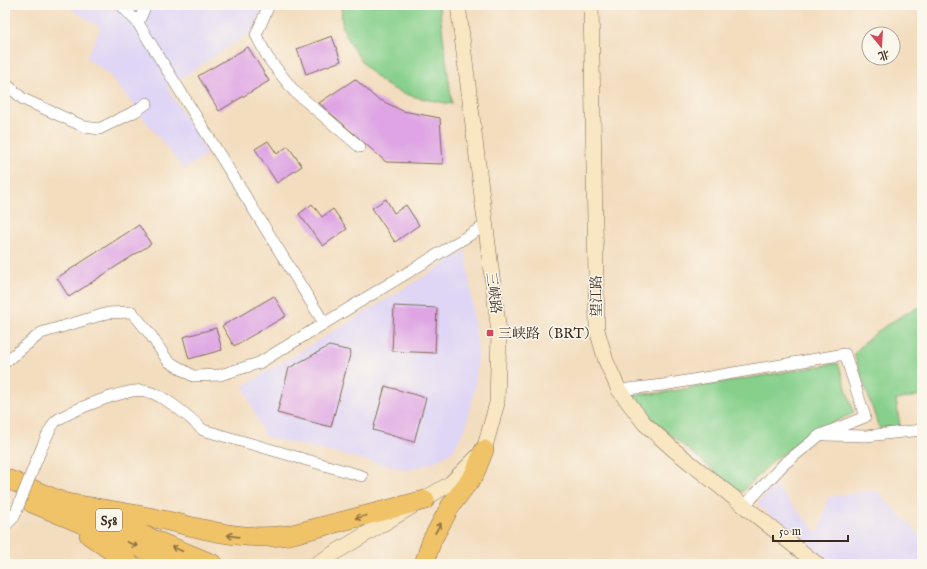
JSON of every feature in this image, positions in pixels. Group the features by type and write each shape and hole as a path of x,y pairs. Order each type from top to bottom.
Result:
{"highway":[{"path":"424,564 432,540 451,505 474,475 484,450"},
{"name":"S58","path":"5,478 179,564"},
{"name":"S58","path":"5,492 63,508 213,564"},
{"path":"63,508 154,518 214,533 241,537 272,538 425,500"},
{"path":"63,508 130,564"}],"main road":[{"name":"三峡路","path":"316,564 425,500 451,483 484,450 497,403 499,332 458,5"},
{"name":"望江路","path":"591,5 597,330 606,361 619,390 644,423 674,450 817,564"}],"street":[{"path":"121,5 138,22 324,323"},
{"path":"138,22 146,5"},
{"path":"269,5 256,35 268,58 294,91 360,147"},
{"path":"5,83 23,99 86,127 99,129 136,111 147,103"},
{"path":"5,362 41,333 108,313 132,312 150,334 168,362 192,376 220,375 259,363 486,225"},
{"path":"619,390 663,385 845,354 864,417 820,436 784,464 744,506"},
{"path":"5,526 14,517 37,460 55,422 82,408 125,392 144,391 159,397 192,419 203,430 362,476"},
{"path":"820,436 866,436 922,430"}],"shaded area":[{"path":"65,5 264,5 253,29 247,35 167,87 207,154 184,170 109,74 86,58 101,28"},
{"path":"466,251 478,353 475,387 467,424 454,450 432,463 408,470 265,437 243,386"},
{"path":"774,485 819,534 828,497 876,490 922,537 922,564 829,564 757,504"}],"green space":[{"path":"341,5 439,5 452,104 404,93 389,87 380,81 364,65 352,46 343,27"},
{"path":"922,306 922,395 896,400 900,426 879,428 854,354 876,332 903,315"},
{"path":"838,363 854,413 816,430 774,460 741,493 627,399 627,395 661,393"}],"building":[{"path":"332,36 341,61 306,74 297,49"},
{"path":"248,47 269,81 219,111 198,76"},
{"path":"355,79 376,98 403,111 440,118 443,164 386,162 319,103"},
{"path":"268,141 277,154 288,146 302,166 277,183 255,149"},
{"path":"386,199 394,213 406,205 419,225 395,242 372,208"},
{"path":"312,204 322,217 333,209 347,229 323,246 299,214"},
{"path":"139,225 151,244 69,297 57,278"},
{"path":"274,296 286,316 234,346 222,326"},
{"path":"394,306 437,308 435,353 392,351"},
{"path":"216,328 222,350 189,359 183,337"},
{"path":"329,346 351,351 331,427 277,413 289,368"},
{"path":"385,386 426,398 414,442 373,430"}],"place":[{"name":"三峡路（BRT）","path":"490,333"}]}
